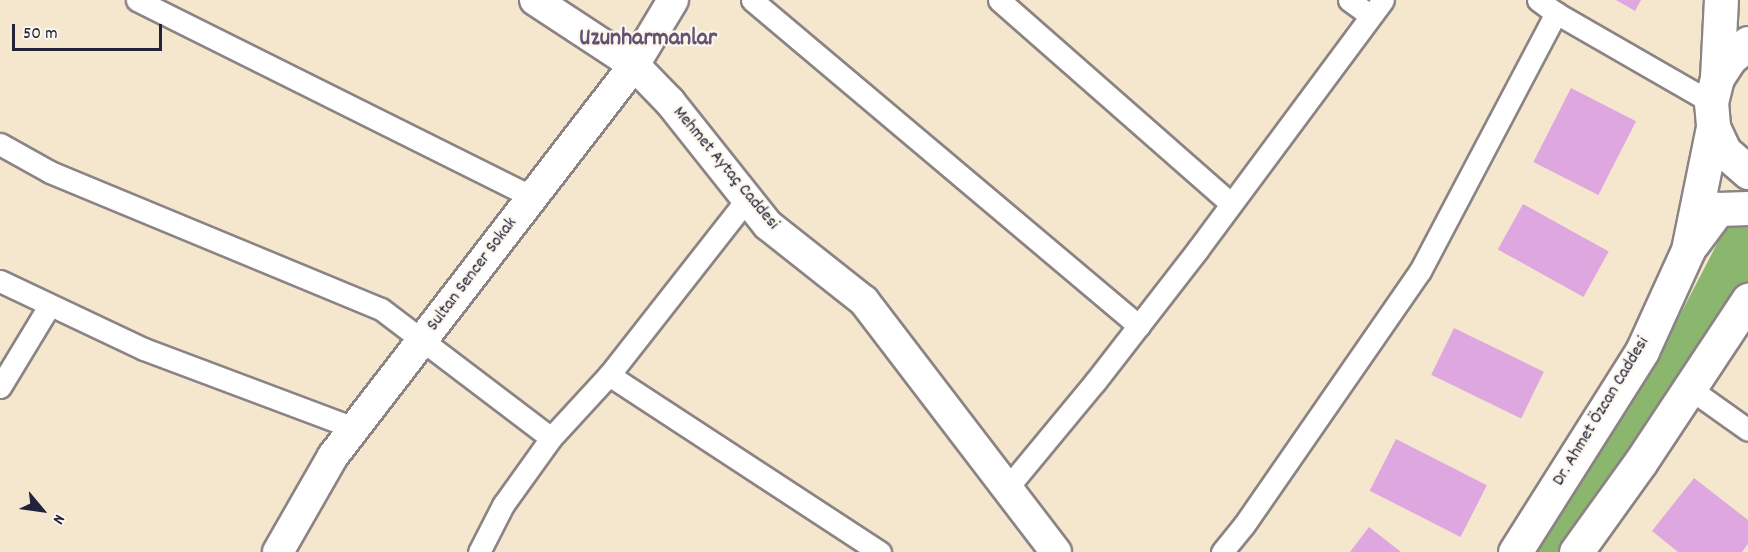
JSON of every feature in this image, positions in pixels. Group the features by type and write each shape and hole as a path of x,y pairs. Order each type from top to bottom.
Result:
{"main road":[{"name":"Dr. Ahmet Özcan Caddesi","path":"1515,552 1642,351 1688,250 1714,102 1721,0"},
{"path":"1748,43 1730,58 1714,102 1724,151 1748,172"},
{"path":"1688,250 1718,209 1748,208"},
{"path":"1576,552 1640,463 1748,300"}],"street":[{"path":"137,0 532,197"},
{"name":"Mehmet Aytaç Caddesi","path":"535,0 634,65 670,102 768,225 864,301 1056,552"},
{"name":"Sultan Sencer Sokak","path":"278,552 333,456 634,65 673,0"},
{"path":"752,0 1139,326"},
{"path":"999,0 1232,204"},
{"path":"1008,488 1139,326 1377,8 1349,0"},
{"path":"1538,0 1556,13 1714,102"},
{"path":"1222,552 1244,525 1420,270 1556,13"},
{"path":"0,144 50,172 381,309 551,438"},
{"path":"479,552 503,505 551,438 609,375 747,199"},
{"path":"0,281 144,349 354,428"},
{"path":"0,387 49,306"},
{"path":"609,375 880,552"},
{"path":"1689,388 1748,430"}],"green space":[{"path":"1731,217 1748,220 1748,294 1561,552 1528,552 1644,384"}],"building":[{"path":"1616,0 1641,0 1635,11"},
{"path":"1571,88 1636,121 1598,195 1533,162"},
{"path":"1523,204 1609,252 1584,297 1498,249"},
{"path":"1454,328 1544,372 1521,419 1431,375"},
{"path":"1396,439 1487,485 1461,537 1370,491"},
{"path":"1694,478 1748,520 1748,544 1742,552 1678,552 1652,531"},
{"path":"1369,527 1401,552 1350,552"}],"district":[{"name":"Uzunharmanlar","path":"648,40"}]}
